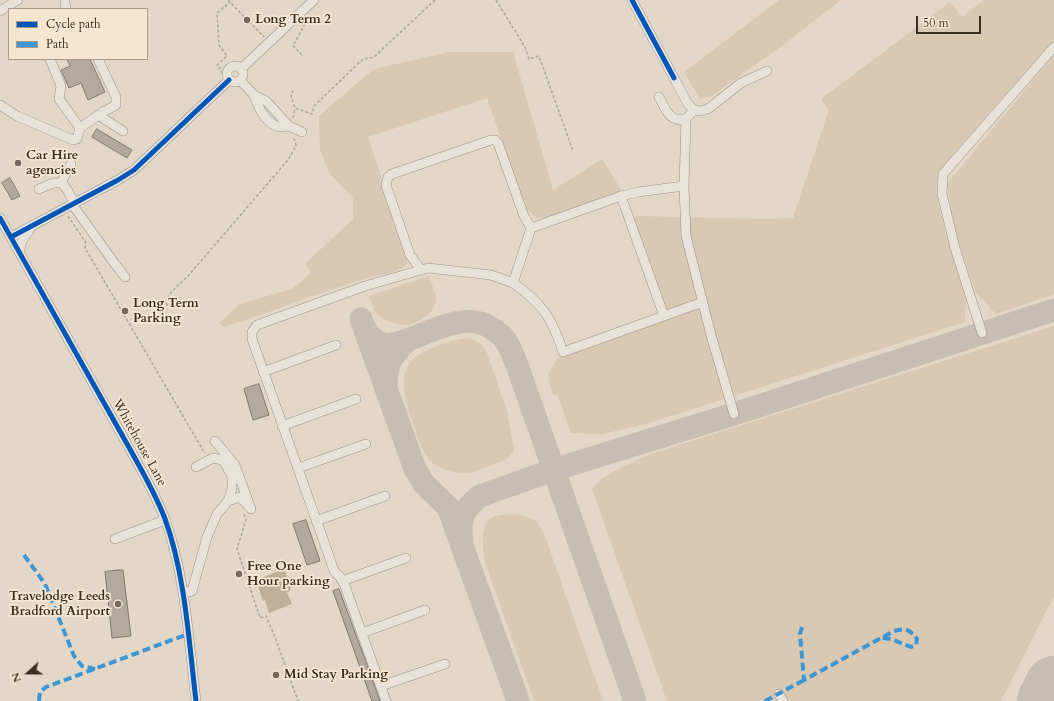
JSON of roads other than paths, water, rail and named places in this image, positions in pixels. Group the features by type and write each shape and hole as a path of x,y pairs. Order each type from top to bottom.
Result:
{"street":[{"path":"0,11 18,0"},
{"path":"632,0 688,104 694,110 700,111 708,109 741,84 767,71"},
{"path":"241,69 311,3"},
{"path":"982,333 955,248 942,194 943,174 1054,47"},
{"path":"50,60 61,86 59,99 80,128"},
{"path":"0,105 17,116 73,140 77,139 80,128 98,115 114,107 117,102 98,60"},
{"path":"10,237 72,205 134,170 226,78 229,68 235,66 241,69 243,76 240,80 235,82 226,78"},
{"path":"240,80 254,95 258,106 267,120 279,127 289,126 302,132"},
{"path":"659,97 671,118 679,121 686,119 694,110"},
{"path":"98,115 123,131"},
{"path":"686,119 684,186 686,236 734,414"},
{"path":"421,270 410,255 386,185 388,177 392,174 495,140 498,143 524,216 531,228 513,283"},
{"path":"61,183 71,164"},
{"path":"39,189 54,182 61,183 67,188 72,205 78,214 84,219 114,264 125,277"},
{"path":"531,228 621,196 638,192 684,186"},
{"path":"621,196 664,316"},
{"name":"Whitehouse Lane","path":"0,218 152,489 165,520 176,554 183,593 196,701"},
{"path":"19,252 22,241 32,226"},
{"path":"386,701 342,581 334,571 263,372 252,339 252,332 257,325 365,286 428,268 490,275 513,283 541,306 553,326 563,352 703,302"},
{"path":"263,372 336,345"},
{"path":"282,426 356,399"},
{"path":"215,441 235,464 251,509 240,497 228,501"},
{"path":"298,468 366,444"},
{"path":"183,593 192,591 207,537 217,514 228,501 232,489 232,476 223,460 213,458 196,467"},
{"path":"316,521 385,496"},
{"path":"115,539 165,520"},
{"path":"342,581 406,558"},
{"path":"362,633 425,610"},
{"path":"381,686 445,664"}],"place":[{"name":"Long Term 2","path":"247,20"},
{"name":"Car Hire agencies","path":"18,163"},
{"name":"Long Term Parking","path":"125,311"},
{"name":"Free One Hour parking","path":"239,574"},
{"name":"Travelodge Leeds Bradford Airport","path":"118,604"},
{"name":"Mid Stay Parking","path":"276,675"}]}
